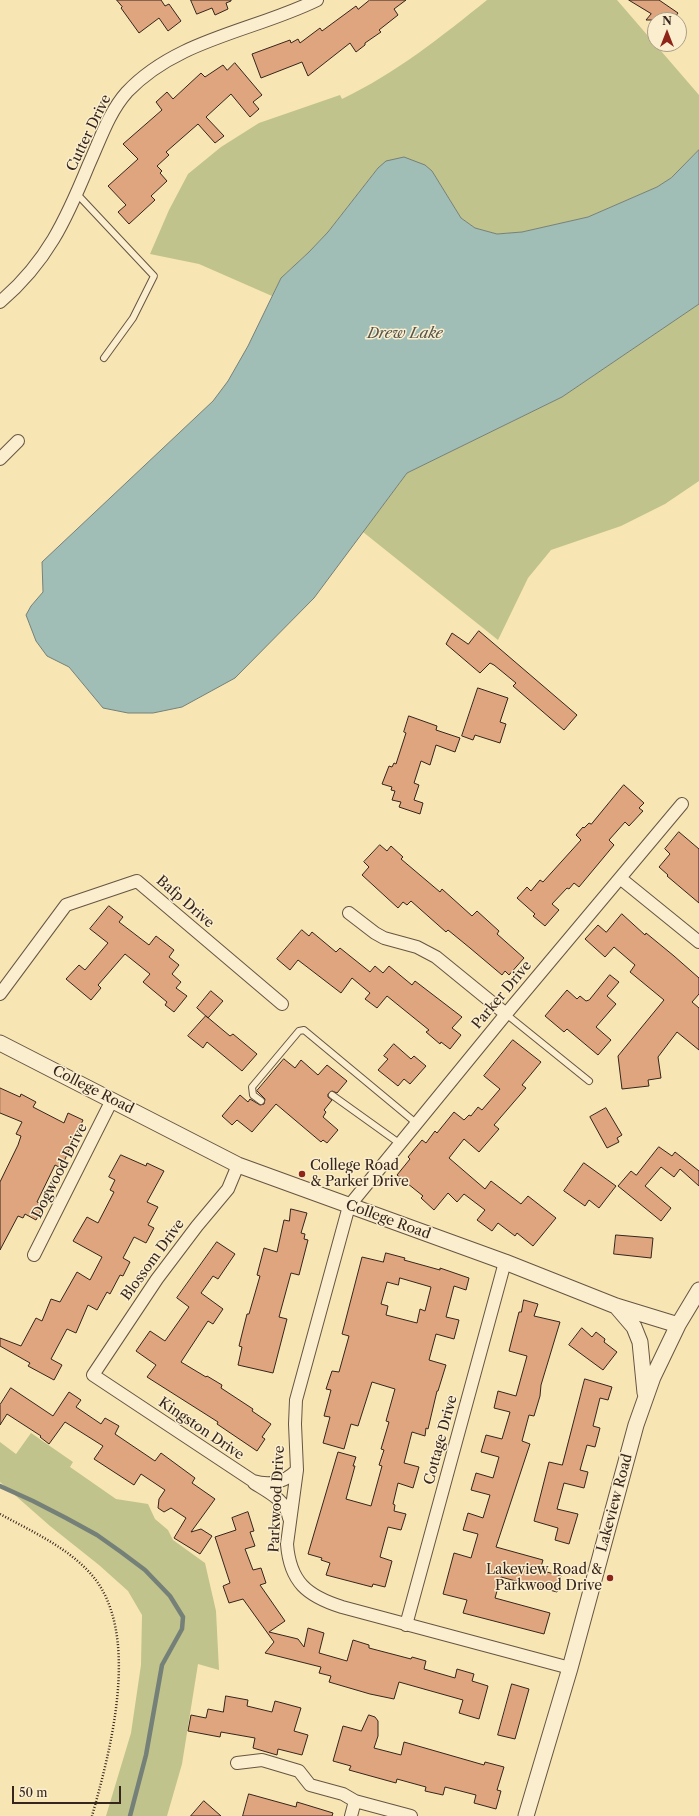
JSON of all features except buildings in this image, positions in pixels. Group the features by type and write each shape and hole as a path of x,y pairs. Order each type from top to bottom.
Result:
{"street":[{"name":"Cutter Drive","path":"0,302 22,281 48,250 59,232 105,128 127,93 148,73 162,63 192,48 316,0"},
{"path":"0,458 18,441"},
{"name":"Parker Drive","path":"349,1206 416,1122 682,804"},
{"path":"620,878 699,942"},
{"name":"Bafp Drive","path":"0,994 66,905 137,880 282,1004"},
{"path":"349,913 384,938 417,947 436,957 506,1014"},
{"name":"College Road","path":"0,1043 238,1165 505,1262 616,1306 678,1324"},
{"name":"Dogwood Drive","path":"34,1255 112,1100"},
{"name":"Blossom Drive","path":"93,1375 156,1279 228,1189 238,1165"},
{"name":"Parkwood Drive","path":"349,1206 296,1400 294,1424 297,1470 289,1520 287,1544 291,1566 300,1584 308,1592 316,1598 342,1608 570,1668"},
{"name":"Cottage Drive","path":"406,1625 505,1262"},
{"name":"Lakeview Road","path":"526,1816 570,1668 636,1425 653,1377 678,1324 699,1290"},
{"path":"616,1306 634,1327 640,1342 643,1361 645,1400"},
{"name":"Kingston Drive","path":"93,1375 254,1481 271,1484 286,1480 297,1470"},
{"path":"243,1475 281,1502 287,1509 289,1520"},
{"path":"237,1763 262,1760 299,1771 310,1785 343,1794 355,1801 411,1816"},
{"path":"351,1816 355,1801"}],"lane":[{"path":"77,194 154,276 133,318 104,358"},
{"path":"506,1014 589,1081"},
{"path":"261,1101 253,1095 252,1087 299,1031 304,1030 416,1122"},
{"path":"332,1095 399,1144"}],"path":[{"path":"0,1514 58,1547 76,1560 90,1573 108,1600 118,1636 118,1681 116,1707 108,1752 92,1816"}],"green space":[{"path":"487,0 617,0 647,35 647,52 662,52 699,95 699,150 671,178 657,187 588,217 522,232 497,234 475,228 461,218 432,171 378,168 328,232 281,278 272,296 199,264 150,254 169,210 188,174 221,147 259,123 340,95 342,99 362,89 418,54"},
{"path":"699,304 699,481 665,504 621,526 551,550 528,578 498,640 363,532 407,473 562,397"},
{"path":"31,1433 73,1462 70,1467 116,1499 148,1504 155,1519 168,1530 173,1540 205,1563 216,1611 219,1670 198,1664 182,1764 167,1816 106,1816 131,1733 141,1665 142,1615 128,1591 0,1482 0,1442 16,1454"}],"water":[{"name":"Drew Lake","path":"699,150 699,304 562,397 407,473 314,598 235,678 182,707 153,713 128,713 103,708 69,667 47,656 36,641 26,615 31,606 43,592 42,562 213,401 228,381 248,346 281,278 328,232 378,168 386,161 404,157 425,165 432,171 461,218 475,228 497,234 522,232 588,217 657,187 671,178"}],"waterway":[{"path":"0,1486 66,1518 97,1535 121,1552 145,1570 170,1596 183,1617 182,1629 162,1665 146,1755 130,1816"}],"place":[{"name":"College Road & Parker Drive","path":"302,1174"},
{"name":"Lakeview Road & Parkwood Drive","path":"610,1578"}]}
